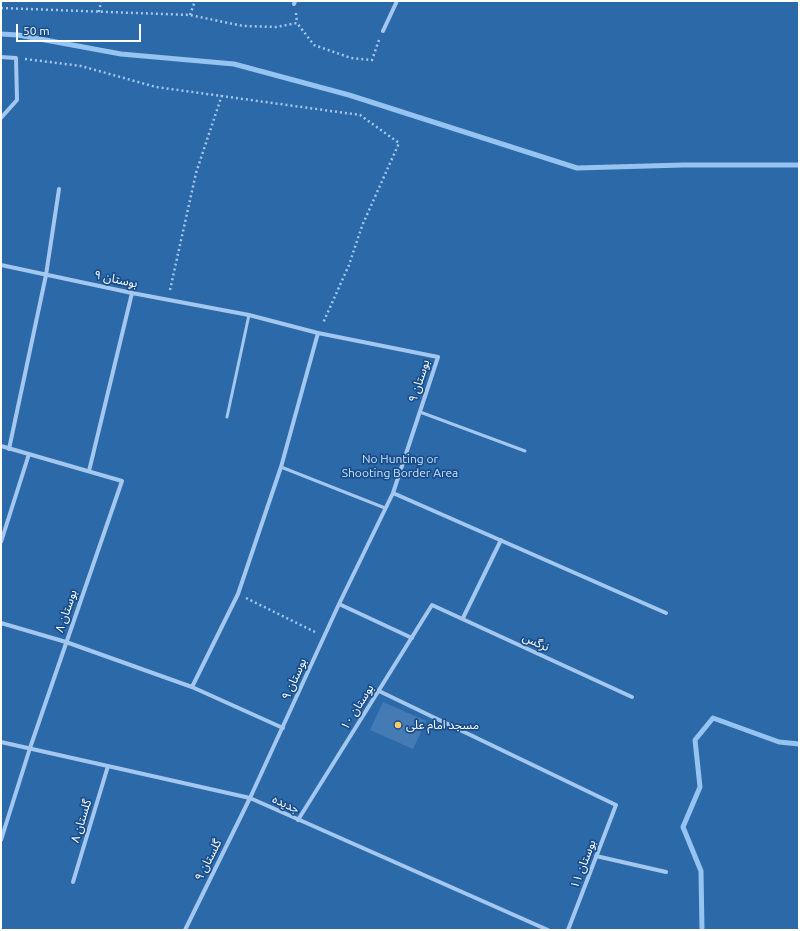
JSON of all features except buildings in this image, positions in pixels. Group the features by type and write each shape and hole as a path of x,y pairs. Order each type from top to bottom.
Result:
{"street":[{"path":"383,31 397,1"},
{"path":"1,57 16,58 17,100 1,118"},
{"path":"9,449 46,275 59,189"},
{"name":"بوستان ۹","path":"1,265 132,293 249,315 318,333 438,357 393,493 339,604 250,798"},
{"path":"1,446 89,471 132,293"},
{"path":"192,687 238,594 282,467 318,333"},
{"path":"1,542 28,454"},
{"name":"بوستان ۸","path":"1,840 30,748 122,480 89,471"},
{"path":"393,493 666,614"},
{"path":"463,618 501,540"},
{"path":"339,604 412,638"},
{"name":"نرگس","path":"432,605 632,697"},
{"name":"بوستان ۱۰","path":"298,820 432,605"},
{"path":"1,623 66,642 192,687 283,728"},
{"name":"بوستان ۱۱","path":"379,691 616,805 568,930"},
{"name":"جدیده","path":"1,742 250,798 548,930"},
{"name":"گلستان ۸","path":"73,882 108,766"},
{"name":"گلستان ۹","path":"184,930 250,798"},
{"path":"596,856 666,872"}],"lane":[{"path":"227,417 249,315"},
{"path":"420,412 525,451"},
{"path":"282,467 385,508"}],"path":[{"path":"99,12 101,1"},
{"path":"190,15 195,1"},
{"path":"1,8 190,15 243,26 276,27 297,23 314,45 351,58 372,60 383,31"},
{"path":"16,58 81,66 156,87 360,115 399,143 362,226 349,265 318,333"},
{"path":"168,300 196,173 222,95"},
{"path":"238,594 324,637"}],"green space":[{"name":"No Hunting or Shooting Border Area","path":"1,1 799,1 799,930 1,930"}],"waterway":[{"path":"1,34 18,35 121,54 234,64 349,95 577,168 683,165 799,165"},
{"path":"702,930 701,871 683,827 700,787 695,740 713,718 779,742 799,744"}],"place":[{"name":"مسجد امام علی","path":"398,725"}]}
